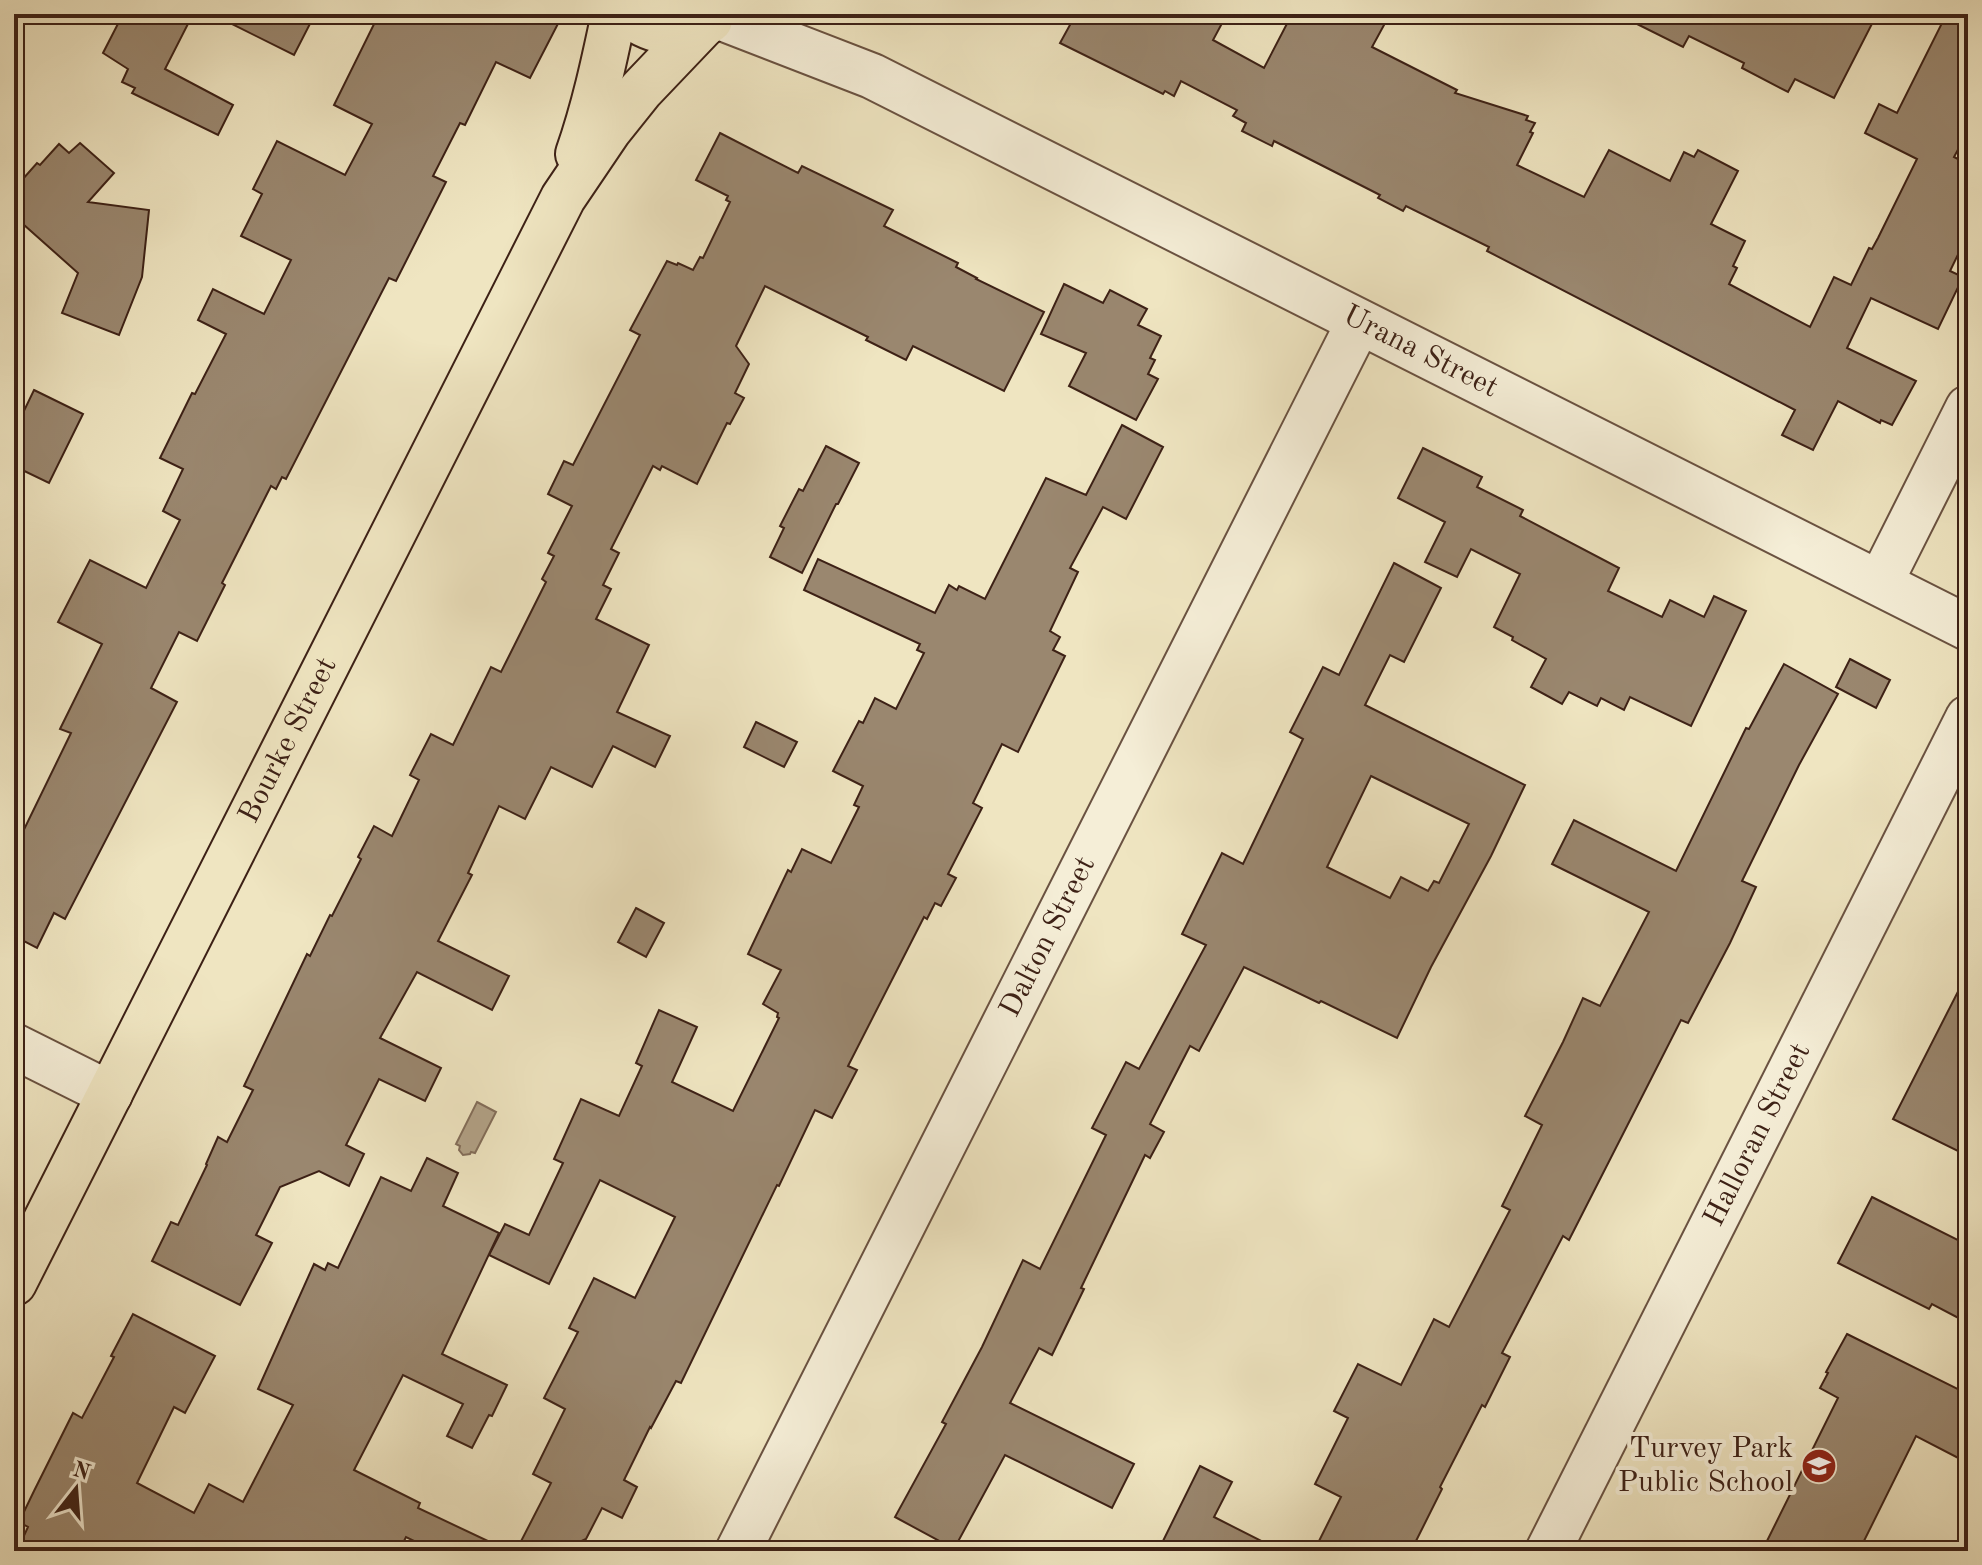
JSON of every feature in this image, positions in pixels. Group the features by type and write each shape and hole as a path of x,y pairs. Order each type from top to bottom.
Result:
{"main road":[{"name":"Bourke Street","path":"563,198 590,119 614,14"},
{"path":"627,14 647,27 671,33 687,32 712,19"},
{"name":"Bourke Street","path":"14,1283 563,198 609,130 641,90 712,19"}],"street":[{"name":"Urana Street","path":"786,14 872,76"},
{"name":"Urana Street","path":"712,19 872,76 1968,628"},
{"name":"Dalton Street","path":"738,1551 1359,322"},
{"path":"1880,583 1968,408"},
{"name":"Halloran Street","path":"1548,1551 1968,718"},
{"path":"14,1046 110,1094"}],"shaded area":[{"path":"477,1102 496,1112 475,1153 463,1155 456,1144"}],"building":[{"path":"123,14 193,14 165,69 233,105 218,135 132,93 135,88 122,82 128,69 103,53"},
{"path":"212,14 315,14 294,55"},
{"path":"379,14 563,14 530,78 496,62 465,125 460,123 433,176 446,182 396,281 389,278 286,479 282,477 276,489 271,486 222,583 225,585 197,641 179,632 151,688 177,702 65,919 54,913 37,948 14,936 14,850 71,733 60,729 102,644 58,622 90,560 146,588 180,520 163,511 183,469 160,458 226,334 198,320 213,289 264,314 291,260 241,236 262,194 253,189 277,141 345,175 372,124 334,105"},
{"path":"1076,14 1227,14 1213,40 1264,68 1292,14 1390,14 1372,47 1457,90 1455,93 1528,116 1526,120 1535,123 1530,132 1533,133 1517,165 1584,197 1609,150 1670,181 1684,152 1694,157 1698,150 1738,171 1711,224 1745,241 1733,266 1737,268 1729,284 1810,327 1834,277 1851,285 1917,159 1865,133 1879,104 1897,113 1945,17 1968,29 1968,131 1954,157 1968,164 1968,234 1950,271 1963,277 1938,329 1871,298 1847,348 1916,381 1892,425 1881,420 1880,423 1838,401 1813,450 1782,435 1795,410 1487,251 1489,247 1406,206 1403,211 1378,198 1380,195 1274,141 1272,146 1242,131 1246,123 1233,116 1237,110 1181,81 1174,96 1165,91 1163,94 1060,43"},
{"path":"1617,14 1877,14 1834,98 1795,79 1788,92 1742,68 1744,63 1689,36 1683,47"},
{"path":"720,133 798,173 802,166 893,210 884,226 958,263 956,267 976,279 1044,312 1004,391 913,346 906,360 866,340 868,337 765,286 736,346 749,364 735,393 744,398 730,424 727,423 697,484 662,466 660,470 653,466 611,549 619,553 603,585 611,589 596,619 649,645 617,712 670,736 655,767 613,746 592,787 551,767 525,819 499,806 468,873 472,875 438,941 509,976 492,1010 417,972 380,1038 441,1068 425,1101 379,1079 346,1145 364,1154 349,1186 319,1171 280,1187 256,1235 272,1243 240,1305 152,1261 171,1222 178,1225 218,1137 227,1142 253,1090 244,1086 307,954 310,956 361,859 358,857 374,826 392,836 419,780 410,775 431,734 453,745 491,667 501,672 546,582 542,579 554,556 548,553 572,506 548,494 564,461 573,465 640,335 630,330 667,261 693,270 700,257 703,258 730,202 726,200 728,196 696,180"},
{"path":"80,143 114,173 88,202 149,210 142,277 119,335 62,313 78,273 14,216 14,189 37,163 40,165 59,144 69,153"},
{"path":"1064,284 1103,303 1110,290 1147,309 1138,325 1161,336 1150,358 1155,360 1148,374 1158,379 1136,420 1069,386 1086,353 1041,334"},
{"path":"34,390 83,414 49,483 14,466 14,411 22,415"},
{"path":"1122,425 1163,447 1126,519 1103,507 1070,568 1078,572 1050,631 1060,637 1053,650 1065,656 1018,752 1002,744 973,803 982,808 948,874 956,878 941,906 935,903 927,919 924,917 848,1066 857,1070 832,1118 815,1110 681,1383 676,1381 650,1427 624,1480 637,1487 622,1518 602,1508 586,1539 560,1551 516,1551 551,1483 533,1474 565,1409 544,1398 578,1332 569,1328 594,1278 635,1298 675,1217 600,1180 549,1284 489,1255 505,1224 529,1235 563,1163 554,1159 581,1099 619,1116 642,1066 636,1063 659,1010 697,1027 672,1082 733,1111 779,1018 778,1013 763,1004 781,970 748,954 788,870 791,872 802,849 831,863 859,807 854,805 863,786 833,771 875,698 896,709 924,653 917,650 920,644 804,590 818,559 935,613 949,585 957,590 959,586 985,599 1046,478 1086,495"},
{"path":"826,446 859,463 802,573 770,557 784,528 780,526 799,489 803,491"},
{"path":"1423,448 1482,477 1477,487 1523,510 1520,516 1619,568 1608,591 1662,617 1670,600 1704,617 1714,596 1746,611 1691,726 1630,697 1624,710 1601,698 1597,706 1569,692 1562,704 1531,687 1546,659 1494,627 1520,574 1471,549 1457,577 1425,562 1445,522 1398,498"},
{"path":"1394,563 1441,588 1404,662 1390,655 1365,705 1525,785 1397,1038 1244,967 1199,1051 1190,1046 1150,1124 1164,1132 1150,1158 1145,1155 1052,1355 1039,1348 1010,1403 1134,1464 1112,1508 1005,1455 954,1549 895,1517 946,1424 942,1422 1023,1260 1040,1269 1106,1135 1092,1128 1126,1062 1139,1069 1206,945 1182,934 1222,853 1243,864 1303,739 1290,732 1323,667 1339,675","holes":["1371,776 1469,824 1439,883 1434,881 1428,891 1401,877 1390,898 1327,867"]},
{"path":"1850,659 1890,680 1876,708 1836,687"},
{"path":"1784,664 1838,694 1742,881 1756,887 1730,943 1688,1023 1681,1020 1569,1240 1563,1236 1502,1353 1510,1357 1440,1487 1442,1489 1411,1551 1314,1551 1341,1497 1315,1484 1348,1418 1334,1411 1358,1364 1401,1385 1434,1319 1449,1327 1510,1210 1502,1206 1542,1125 1525,1116 1583,998 1600,1006 1649,912 1552,864 1574,820 1676,871 1746,728 1749,729"},
{"path":"756,722 797,742 784,767 744,747"},
{"path":"636,908 664,923 646,957 618,942"},
{"path":"1968,972 1968,1156 1893,1119"},
{"path":"427,1158 458,1173 443,1206 499,1233 442,1354 507,1385 472,1448 447,1436 463,1404 403,1375 354,1470 420,1503 418,1508 509,1551 435,1551 406,1537 399,1551 17,1551 28,1527 19,1522 34,1491 73,1413 82,1418 133,1314 215,1356 185,1413 174,1407 137,1483 194,1513 209,1484 243,1502 293,1405 258,1389 314,1264 325,1270 328,1263 338,1268 381,1177 411,1191"},
{"path":"1872,1197 1968,1245 1968,1323 1932,1304 1929,1309 1838,1263"},
{"path":"1847,1334 1968,1394 1968,1463 1916,1436 1859,1551 1762,1551 1838,1398 1820,1388"},
{"path":"1200,1466 1232,1482 1214,1517 1281,1551 1178,1551 1162,1543"}],"place":[{"name":"Turvey Park Public School","path":"1819,1466"}]}
